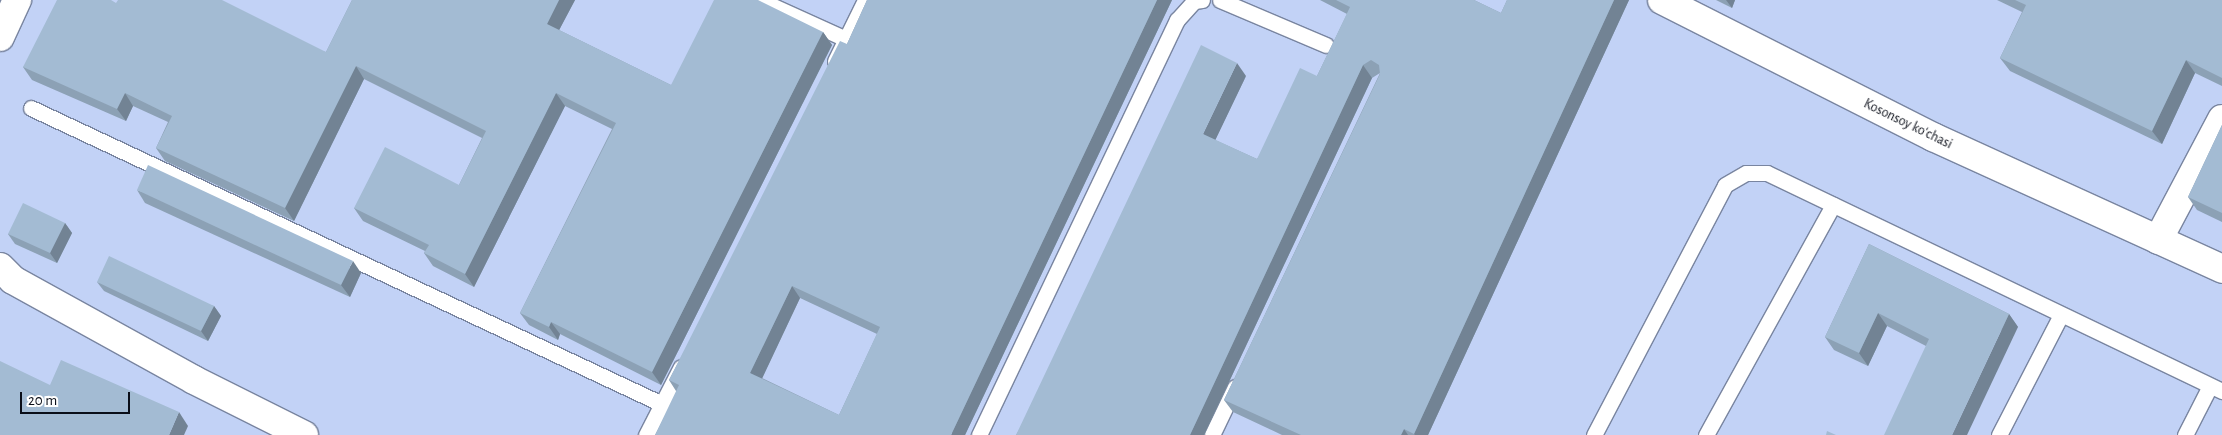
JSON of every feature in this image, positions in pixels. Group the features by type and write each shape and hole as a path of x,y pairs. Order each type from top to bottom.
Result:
{"street":[{"path":"0,37 17,0"},
{"name":"Kosonsoy koʻchasi","path":"1662,0 1933,137 2222,269"},
{"path":"2158,240 2222,119"},
{"path":"0,267 13,280 194,380 304,435"}],"lane":[{"path":"760,0 846,40"},
{"path":"828,75 865,0"},
{"path":"979,435 1177,20 1194,1 1202,0"},
{"path":"1220,0 1326,45"},
{"path":"31,108 662,404"},
{"path":"1594,435 1724,185 1746,173 1767,173 2216,389 2185,435"},
{"path":"1706,435 1833,205"},
{"path":"2000,435 2060,315"},
{"path":"646,435 689,351"},
{"path":"1212,435 1242,372"}],"shaded area":[{"path":"0,0 2222,0 2222,435 0,435"}],"building":[{"path":"57,0 111,0 116,3 118,0 222,0 326,52 352,0 559,0 547,24 671,85 714,0 758,0 823,32 652,372 551,322 549,327 520,313 616,123 556,93 465,274 424,253 429,245 354,208 385,147 459,185 486,131 356,66 285,208 156,148 172,116 125,93 117,109 23,67"},
{"path":"867,0 1157,0 951,435 655,435 679,385 669,380 840,41 847,44","holes":["792,286 880,327 839,415 750,373"]},
{"path":"1336,0 1474,0 1501,13 1507,0 1614,0 1414,434 1404,429 1401,435 1301,435 1224,400 1380,74 1379,65 1371,60 1363,65 1190,435 1016,435 1201,45 1237,63 1203,134 1257,159 1300,68 1317,76 1350,7"},
{"path":"2015,0 2222,0 2222,78 2186,60 2152,131 2000,58 2026,5"},
{"path":"2222,125 2222,213 2188,197"},
{"path":"148,165 353,261 341,285 137,190"},
{"path":"23,203 65,223 50,253 8,234"},
{"path":"1869,244 2009,314 1952,435 1884,435 1929,339 1878,313 1859,353 1825,337"},
{"path":"109,256 214,306 201,331 97,282"},
{"path":"61,360 179,412 169,435 0,435 0,361 50,385"},
{"path":"1827,431 1836,435 1826,435"}]}
